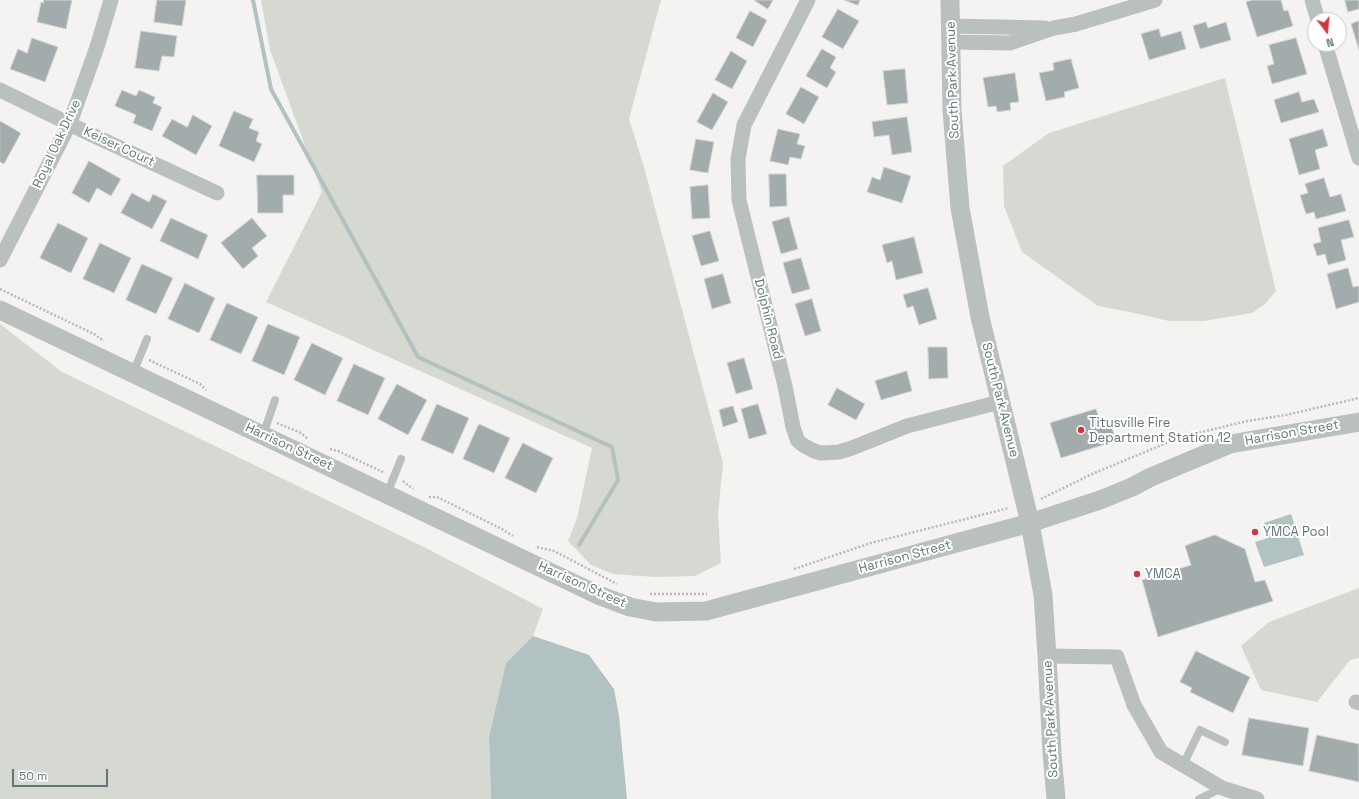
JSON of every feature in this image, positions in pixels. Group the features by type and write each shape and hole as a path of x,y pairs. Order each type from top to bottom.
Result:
{"street":[{"name":"Royal Oak Drive","path":"0,260 70,123 97,47 111,0"},
{"name":"Dolphin Road","path":"808,0 744,125 738,159 740,200 796,436 803,445 814,451 821,453 839,452 907,426 1000,402"},
{"name":"South Park Avenue","path":"950,0 952,110 960,208 980,317 1030,523 1043,595 1056,799"},
{"path":"951,34 1010,44 1054,28 1076,24 1138,3 1155,0"},
{"path":"1312,0 1316,12"},
{"path":"1327,52 1359,158"},
{"name":"Keiser Court","path":"0,90 217,193"},
{"name":"Harrison Street","path":"0,310 136,365 390,485 598,595 630,607 656,612 706,611 1030,523 1100,500 1230,444 1359,422"},
{"path":"1048,656 1117,657 1134,704 1161,752 1183,765 1223,794 1257,799"}],"lane":[{"path":"136,365 146,339"},
{"path":"266,427 275,400"},
{"path":"390,485 401,459"},
{"path":"1183,765 1200,730 1226,742"},
{"path":"1199,799 1223,794"}],"path":[{"path":"0,289 94,334 105,342"},
{"path":"136,365 156,363 200,384 208,393"},
{"path":"266,427 301,433 311,441"},
{"path":"323,447 338,451 390,485 407,483 418,492"},
{"path":"423,497 437,497 502,529 514,537"},
{"path":"791,571 871,543 1009,508"},
{"path":"532,546 554,551 619,585"},
{"path":"644,594 710,594"}],"shaded area":[{"path":"261,0 661,0 629,119 644,167 723,463 718,514 721,563 695,576 655,577 613,574 591,565 568,541 577,518 592,448 266,302 322,192 270,50"},
{"path":"1225,78 1276,291 1265,304 1252,313 1204,321 1169,321 1098,306 1022,252 1004,206 1003,166 1049,133"},
{"path":"0,324 62,372 426,548 543,609 533,636 506,663 489,737 491,799 0,799"},
{"path":"1291,514 1304,555 1264,567 1255,542 1268,538 1264,523"},
{"path":"1359,588 1359,658 1350,660 1317,702 1261,690 1241,646 1269,622"},
{"path":"533,636 589,655 614,689 619,716 627,799 491,799 489,737 506,663"}],"building":[{"path":"44,0 72,0 66,29 37,22 41,2 43,3"},
{"path":"157,0 186,0 182,26 154,22"},
{"path":"754,0 773,0 768,9"},
{"path":"844,0 860,0 858,5"},
{"path":"1253,0 1281,0 1284,11 1288,10 1293,26 1257,37 1246,2"},
{"path":"1345,0 1359,0 1359,9 1348,12"},
{"path":"838,9 859,21 843,49 822,37"},
{"path":"750,11 767,20 753,47 736,38"},
{"path":"1359,21 1359,50 1351,24"},
{"path":"1206,22 1208,28 1226,22 1231,40 1200,49 1193,26"},
{"path":"1159,29 1161,37 1181,31 1186,49 1149,60 1141,34"},
{"path":"141,31 177,36 174,57 162,56 159,71 135,68"},
{"path":"32,38 58,47 45,82 10,69 18,49 27,53"},
{"path":"1296,38 1307,74 1272,84 1267,66 1274,64 1269,45"},
{"path":"822,49 836,57 830,68 836,72 827,88 806,76"},
{"path":"731,51 747,61 732,89 715,80"},
{"path":"1071,59 1079,88 1064,92 1065,97 1046,101 1039,73 1054,70 1053,63"},
{"path":"905,69 908,103 887,105 883,71"},
{"path":"1015,73 1019,102 1010,103 1011,110 997,112 996,106 988,107 983,78"},
{"path":"801,87 819,97 804,124 786,114"},
{"path":"122,90 136,96 139,90 155,97 153,103 162,107 152,131 133,123 136,115 115,106"},
{"path":"1299,92 1302,102 1314,99 1319,112 1281,123 1274,100"},
{"path":"713,93 728,102 712,130 697,122"},
{"path":"234,111 253,119 249,128 259,132 256,141 262,144 254,162 219,146"},
{"path":"193,115 212,126 196,155 162,136 172,119 187,127"},
{"path":"907,117 912,152 892,155 889,135 874,137 872,122"},
{"path":"0,121 21,133 4,164 0,162"},
{"path":"778,129 800,134 797,144 805,146 801,159 790,157 788,165 770,161"},
{"path":"1323,129 1328,146 1315,150 1320,169 1299,175 1289,139"},
{"path":"696,139 714,142 708,173 690,170"},
{"path":"89,161 121,179 111,196 97,188 89,203 72,193"},
{"path":"884,167 911,176 902,203 867,192 872,177 880,180"},
{"path":"769,174 786,174 787,206 770,207"},
{"path":"257,175 294,175 294,195 283,195 283,213 258,213"},
{"path":"1324,178 1330,197 1341,194 1346,211 1316,219 1314,212 1306,214 1300,195 1308,193 1305,184"},
{"path":"708,185 710,218 692,219 690,187"},
{"path":"132,193 149,202 153,194 167,201 152,229 121,213"},
{"path":"789,217 798,249 781,254 772,222"},
{"path":"171,218 208,235 198,259 160,241"},
{"path":"252,218 267,236 252,248 258,256 243,269 221,243"},
{"path":"1349,220 1354,237 1341,240 1346,260 1328,265 1325,254 1317,256 1313,244 1321,242 1318,228"},
{"path":"58,223 88,238 71,273 40,258"},
{"path":"710,231 719,261 701,266 692,236"},
{"path":"914,237 923,273 896,280 892,261 887,263 882,245"},
{"path":"100,243 131,258 114,293 83,279"},
{"path":"801,258 810,289 792,294 783,263"},
{"path":"142,264 173,278 156,314 126,300"},
{"path":"1348,268 1353,287 1359,286 1359,302 1336,309 1327,274"},
{"path":"723,274 731,303 712,309 704,279"},
{"path":"185,283 215,298 199,333 168,319"},
{"path":"928,288 937,319 919,325 913,306 907,308 903,295"},
{"path":"812,299 821,331 805,336 795,304"},
{"path":"227,303 258,317 241,354 210,340"},
{"path":"268,324 300,337 284,375 252,361"},
{"path":"312,343 343,358 325,395 294,380"},
{"path":"928,347 947,347 948,378 929,379"},
{"path":"744,358 753,389 736,394 727,363"},
{"path":"354,364 385,378 368,415 337,401"},
{"path":"907,371 912,391 881,400 875,381"},
{"path":"397,384 427,400 408,435 378,419"},
{"path":"837,388 865,404 856,420 828,405"},
{"path":"437,404 469,418 453,454 421,440"},
{"path":"758,404 767,434 749,439 741,409"},
{"path":"733,406 738,422 723,427 719,410"},
{"path":"1096,409 1101,424 1110,421 1116,441 1061,458 1050,423"},
{"path":"479,424 510,438 494,473 463,459"},
{"path":"523,443 553,458 536,493 505,478"},
{"path":"1215,535 1245,549 1255,582 1265,580 1273,601 1158,637 1142,580 1191,565 1185,546"},
{"path":"1196,651 1250,677 1233,713 1190,692 1192,688 1180,682"},
{"path":"1249,718 1309,728 1303,766 1242,755"},
{"path":"1317,735 1359,744 1359,782 1309,771"}],"waterway":[{"path":"253,0 271,89 418,357 612,447 618,480 579,545"}],"place":[{"name":"Titusville Fire Department Station 12","path":"1081,430"},
{"name":"YMCA Pool","path":"1255,532"},
{"name":"YMCA","path":"1137,574"}]}
